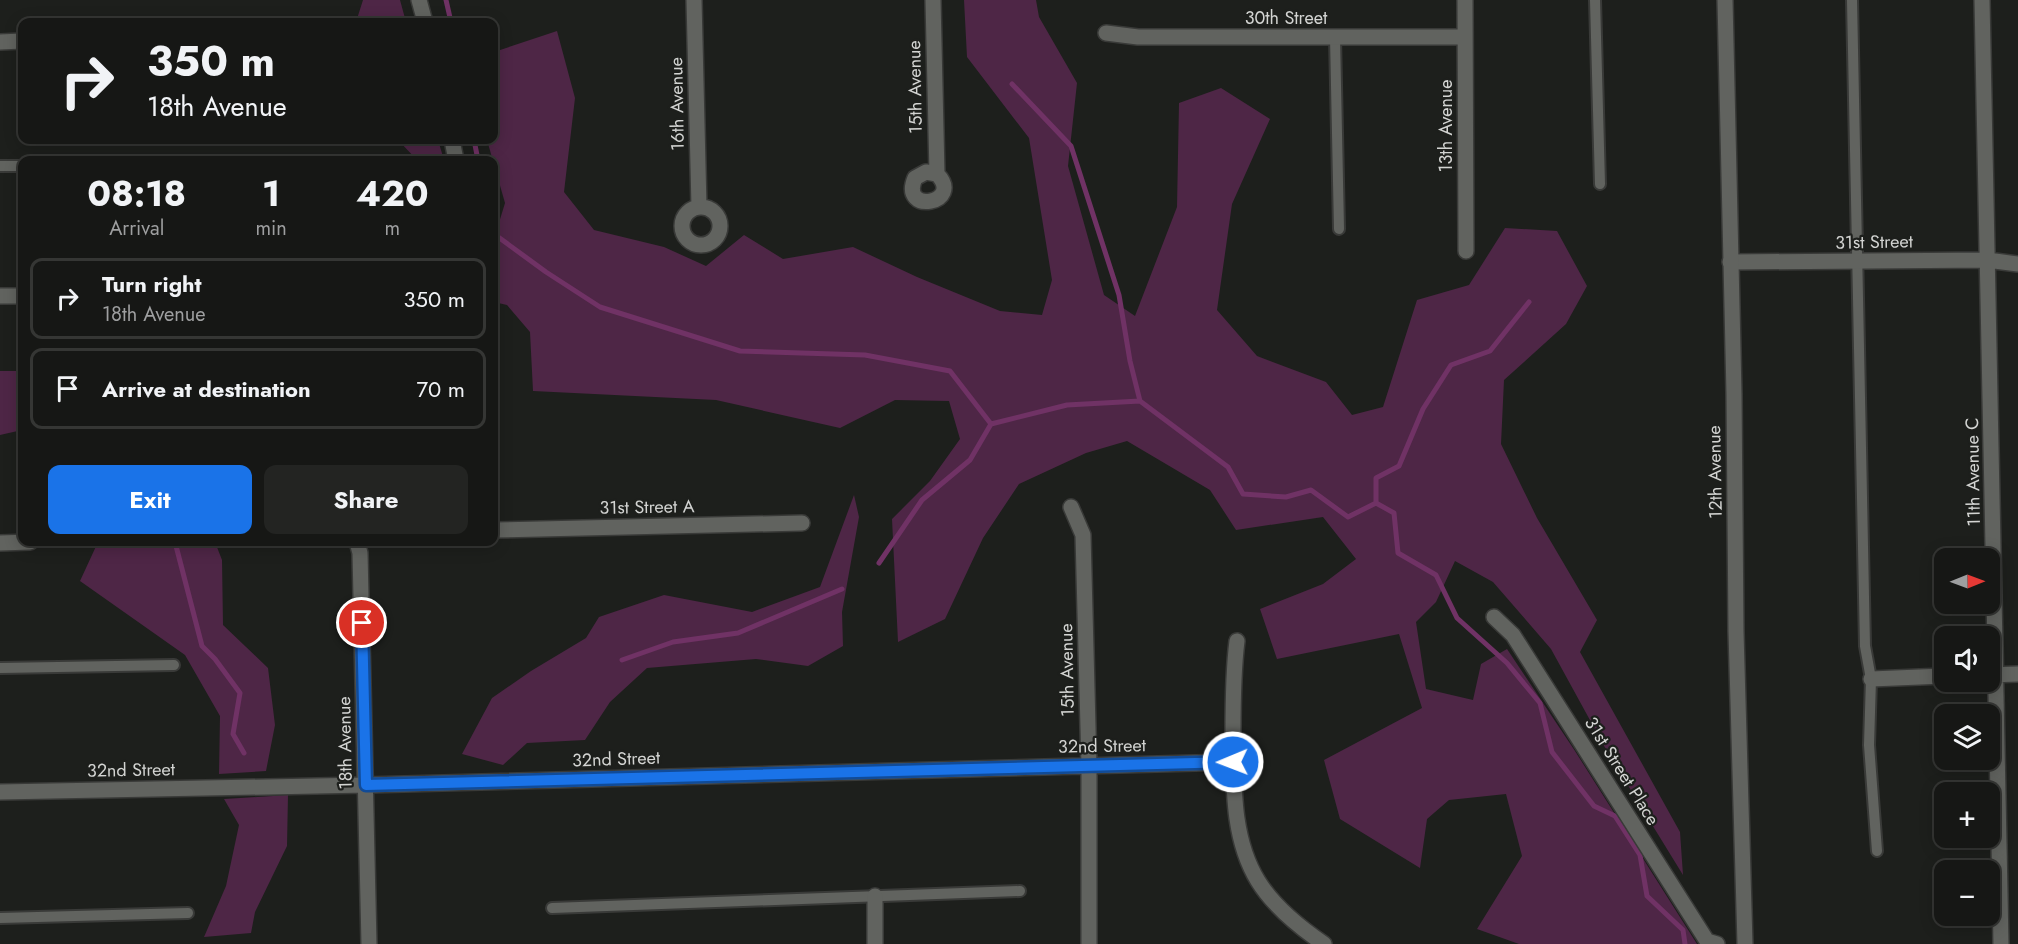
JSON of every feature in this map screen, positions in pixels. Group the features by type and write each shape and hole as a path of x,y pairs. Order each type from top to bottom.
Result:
{"street":[{"path":"419,0 424,18"},
{"name":"16th Avenue","path":"694,0 699,207"},
{"name":"15th Avenue","path":"933,0 937,174"},
{"name":"13th Avenue","path":"1465,0 1466,251"},
{"name":"12th Avenue","path":"1725,0 1744,944"},
{"name":"11th Avenue C","path":"1982,0 1992,626"},
{"name":"30th Street","path":"1106,33 1138,37 1465,37"},
{"path":"0,42 18,41"},
{"name":"31st Street","path":"1730,262 1987,260 2018,264"},
{"path":"0,296 18,296"},
{"name":"15th Avenue","path":"1071,507 1083,535 1089,766 1089,944"},
{"name":"31st Street A","path":"498,530 802,523"},
{"path":"0,543 18,542"},
{"name":"18th Avenue","path":"358,546 369,944"},
{"name":"31st Street Place","path":"1494,617 1513,635 1707,940 1717,944"},
{"path":"1237,641 1233,672 1233,762 1238,826 1243,847 1254,874 1271,900 1305,932 1324,944"},
{"path":"2000,675 2018,674"},
{"path":"1872,678 1934,676"},
{"name":"11th Avenue C","path":"1994,692 2001,944"},
{"name":"32nd Street","path":"0,792 366,785 1233,762"},
{"path":"874,944 875,896"}],"lane":[{"path":"1595,0 1600,184"},
{"path":"1852,0 1865,646 1872,678 1869,745 1877,851"},
{"path":"1335,37 1339,229"},
{"path":"0,166 18,165"},
{"path":"0,668 174,665"},
{"path":"552,908 1020,891"},
{"path":"0,918 188,913"}],"shaded area":[{"path":"363,0 400,0 405,18 357,18"},
{"path":"964,0 1036,0 1039,17 1077,83 1068,166 1104,295 1135,316 1177,207 1179,103 1221,88 1270,119 1232,204 1217,310 1257,356 1326,382 1352,415 1383,407 1417,300 1469,285 1505,228 1557,231 1587,286 1566,324 1504,380 1501,444 1537,518 1597,620 1580,652 1680,832 1683,875 1608,753 1551,649 1493,582 1455,561 1436,602 1416,622 1426,689 1473,700 1481,664 1507,649 1575,751 1697,944 1519,944 1477,929 1522,856 1506,794 1449,800 1427,819 1420,868 1340,819 1324,760 1422,708 1399,634 1277,659 1260,609 1323,584 1356,559 1323,517 1236,530 1210,490 1127,441 1086,453 1019,484 983,538 945,619 898,642 892,519 930,481 960,439 949,401 895,400 840,428 716,400 533,391 530,332 507,305 498,303 498,226 505,203 498,178 498,156 492,156 488,144 498,144 498,51 557,31 575,98 564,192 594,230 664,247 706,266 744,235 783,259 853,247 917,277 1000,311 1042,315 1052,280 1029,138 967,57"},
{"path":"402,144 439,144 443,156 413,156"},
{"path":"0,371 18,371 18,431 0,435"},
{"path":"854,495 859,517 842,612 843,646 808,666 756,659 647,668 610,702 585,740 527,743 503,765 462,754 492,698 586,638 599,617 664,595 752,612 820,587"},
{"path":"96,546 217,546 222,560 223,625 268,668 275,725 266,771 219,774 220,716 185,655 80,581"},
{"path":"288,795 287,846 255,912 251,933 204,937 226,886 239,825 224,799"}],"waterway":[{"path":"446,0 450,18"},
{"path":"1012,84 1071,146 1119,295 1130,361 1140,401"},
{"path":"475,144 477,156"},
{"path":"498,237 600,307 740,351 865,355 950,371 991,424 1067,405 1140,401 1228,467 1243,494 1286,497 1311,490 1348,517 1376,503 1394,513 1398,553 1436,575 1457,618 1507,663 1540,703 1552,752 1594,806 1615,816 1640,855 1647,896 1683,930 1685,944"},
{"path":"1376,503 1376,478 1399,466 1423,409 1451,365 1490,351 1529,302"},
{"path":"879,563 922,500 970,460 991,424"},
{"path":"176,546 202,646 215,659 240,693 233,734 244,753"},
{"path":"622,660 673,642 738,633 842,589"}],"route":[{"path":"362,623 366,785 1233,762"}]}
